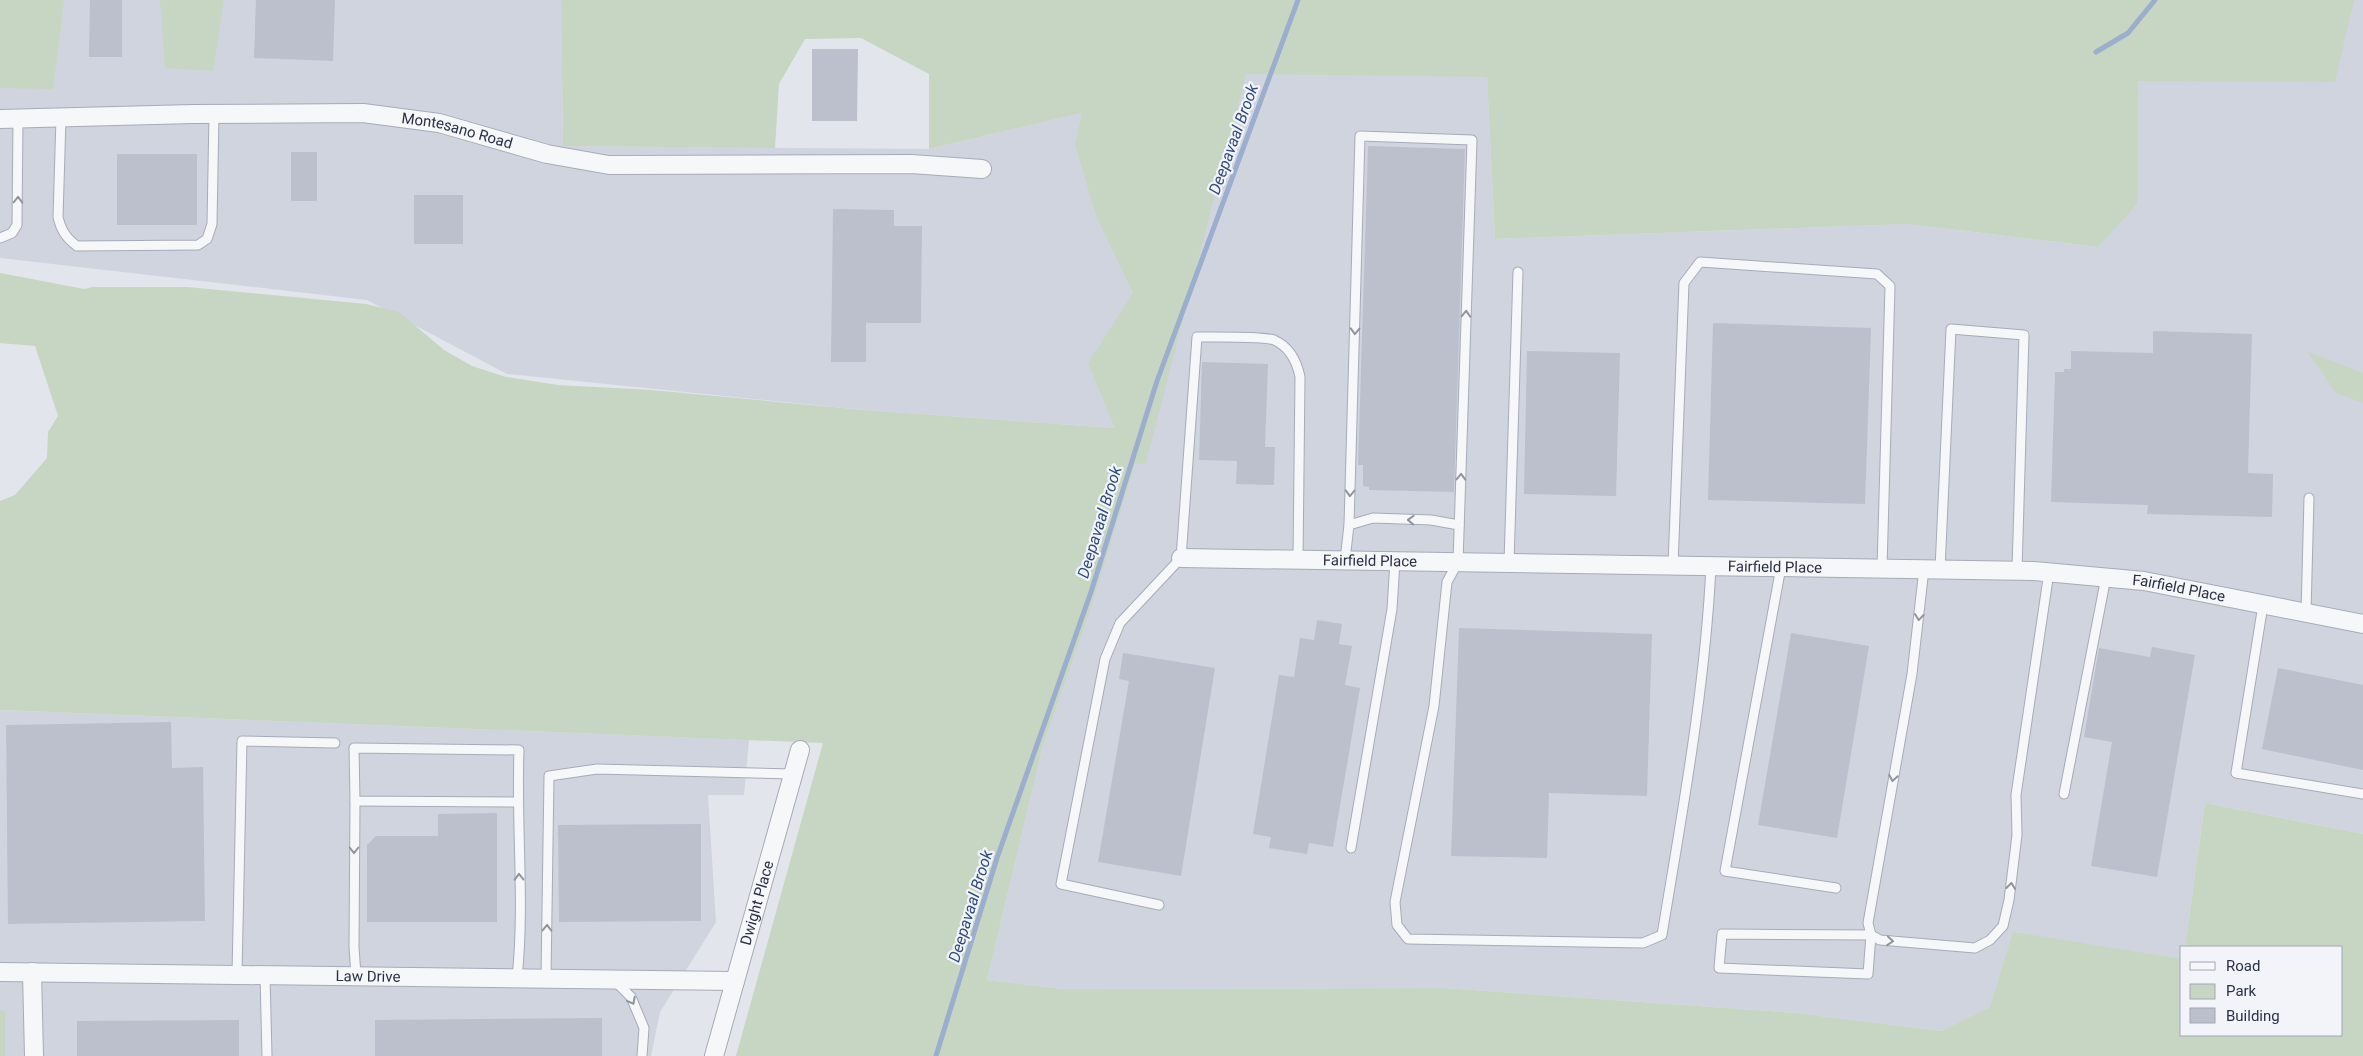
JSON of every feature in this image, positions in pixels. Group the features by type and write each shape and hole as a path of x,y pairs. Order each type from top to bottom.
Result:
{"street":[{"name":"Montesano Road","path":"0,119 363,113 439,124 547,154 609,165 911,164 982,169"},
{"name":"Fairfield Place","path":"1181,558 2017,570 2144,581 2363,624"},
{"name":"Dwight Place","path":"714,1056 800,750"},
{"name":"Law Drive","path":"0,972 546,977 735,981"},
{"path":"32,972 34,1056"}],"lane":[{"path":"62,118 58,217 61,228 69,240 77,246 198,246 207,239 212,224 214,114"},
{"path":"0,238 12,234 18,224 18,120"},
{"path":"1345,560 1349,525 1360,136 1472,140 1458,562 1446,582 1434,706 1395,902 1397,924 1408,939 1643,943 1662,935 1699,700 1711,566"},
{"path":"1673,565 1684,283 1700,262 1877,274 1890,286 1882,568"},
{"path":"1509,563 1518,272"},
{"path":"2017,570 2024,335 1951,329 1932,569 1868,923 1871,935 1868,974 1719,968 1722,934 1871,935 1880,940 1975,948 1990,940 2003,926 2010,900 2017,835 2016,795 2049,572"},
{"path":"1158,905 1061,884 1105,659 1120,623 1181,558 1197,337 1274,340 1290,353 1297,364 1300,377 1298,560"},
{"path":"2306,614 2308,498"},
{"path":"1349,525 1373,518 1431,520 1459,526"},
{"path":"1352,848 1392,609 1395,561"},
{"path":"1781,567 1724,871 1836,888"},
{"path":"2064,794 2106,577"},
{"path":"2263,605 2236,773 2363,794"},
{"path":"237,974 242,741 335,743"},
{"path":"356,976 354,948 354,748 519,750 517,802 520,946 517,978"},
{"path":"546,977 549,776 597,768 793,774"},
{"path":"355,801 517,802"},
{"path":"265,975 267,1056"},
{"path":"613,979 631,997 644,1028 642,1056"}],"shaded area":[{"path":"0,0 561,0 563,146 929,149 1246,74 1276,0 2363,0 2363,834 2205,803 2185,946 2180,946 2180,974 1990,1007 1941,1031 1796,1013 1444,988 1063,989 987,980 1043,746 1086,623 1115,428 864,410 507,374 367,300 0,258","holes":["1487,77 2098,247 1907,224 1495,239"]},
{"path":"0,710 749,740 744,795 708,795 716,922 660,1012 651,1056 0,1056"}],"green space":[{"path":"0,0 64,0 53,89 0,88"},
{"path":"160,0 224,0 213,71 165,68"},
{"path":"561,0 2354,0 2335,82 2138,81 2137,204 2098,247 1907,224 1495,239 1487,77 1246,74 1146,463 1135,464 1086,623 1043,746 987,980 1063,989 1444,988 1796,1013 1941,1031 1990,1007 2013,932 2180,959 2180,1036 2343,1036 2343,946 2185,946 2205,803 2363,834 2363,1056 736,1056 823,743 0,710 0,501 15,495 47,458 48,432 58,416 35,346 0,343 0,273 84,289 92,287 187,287 366,304 399,312 444,350 472,366 506,377 558,385 652,390 864,410 1115,428 1088,363 1133,293 1097,218 1075,145 1082,113 929,149 929,74 861,38 805,39 779,84 775,148 563,146"},
{"path":"2308,352 2363,373 2363,403 2336,393"},
{"path":"0,1011 5,1011 5,1056 0,1056"}],"building":[{"path":"90,0 122,0 122,57 89,57"},
{"path":"256,0 335,0 333,61 254,58"},
{"path":"812,49 858,49 857,121 812,121"},
{"path":"1368,146 1465,149 1454,492 1369,490 1369,487 1363,486 1363,465 1358,465"},
{"path":"291,152 317,152 317,201 291,201"},
{"path":"117,154 197,154 197,225 117,225"},
{"path":"414,195 463,195 463,244 414,244"},
{"path":"833,209 894,210 894,226 922,226 921,323 866,323 866,362 831,362"},
{"path":"1713,323 1871,328 1865,504 1708,500"},
{"path":"2153,331 2252,334 2248,473 2273,474 2272,517 2147,514 2148,505 2051,502 2055,372 2064,372 2064,369 2071,369 2071,351 2153,353"},
{"path":"1527,351 1620,353 1616,496 1524,494"},
{"path":"1202,362 1268,364 1265,447 1275,447 1274,485 1236,484 1237,461 1199,460"},
{"path":"1317,620 1342,624 1339,644 1352,646 1345,685 1360,688 1333,847 1309,843 1307,854 1269,848 1271,837 1253,834 1279,675 1294,677 1300,638 1314,640"},
{"path":"1459,628 1652,634 1647,796 1549,793 1547,858 1451,856"},
{"path":"1791,633 1869,646 1837,838 1758,825"},
{"path":"2152,647 2195,655 2157,877 2091,866 2112,742 2084,737 2099,648 2150,657"},
{"path":"1123,653 1215,668 1181,876 1098,862 1129,681 1119,679"},
{"path":"2278,668 2363,685 2363,770 2262,749"},
{"path":"171,722 172,768 203,767 205,921 8,924 6,725"},
{"path":"497,813 497,922 367,922 367,845 376,836 438,836 438,814"},
{"path":"701,824 701,921 559,922 558,825"},
{"path":"602,1018 602,1056 375,1056 375,1020"},
{"path":"239,1020 239,1056 77,1056 77,1021"}],"waterway":[{"name":"Deepavaal Brook","path":"936,1056 997,858 1091,592 1157,381 1298,0"},
{"path":"2096,52 2128,33 2155,0"}]}
